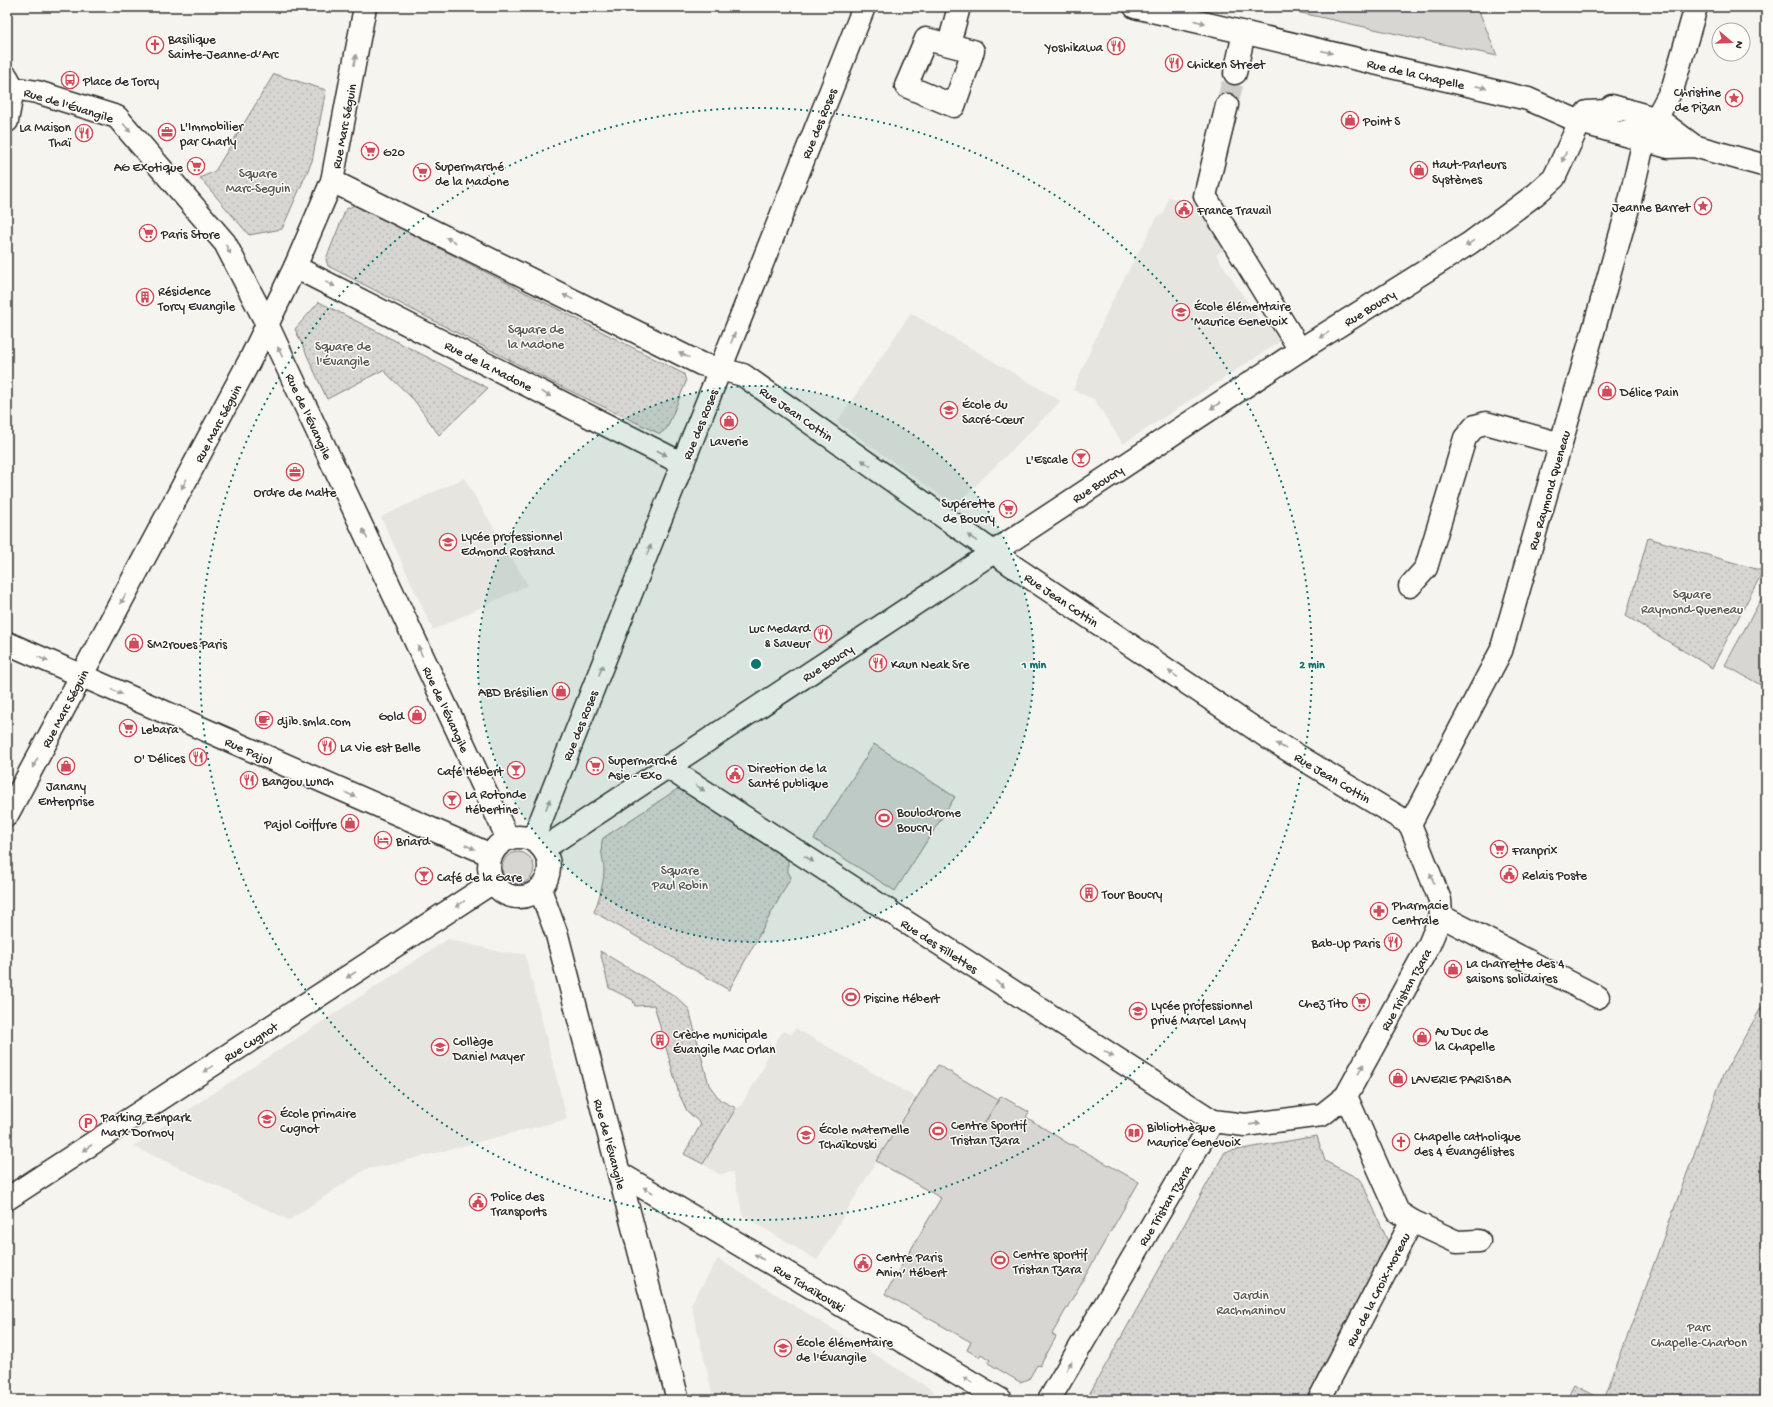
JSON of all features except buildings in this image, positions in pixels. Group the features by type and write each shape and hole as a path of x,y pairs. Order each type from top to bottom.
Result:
{"street":[{"name":"Rue Marc Séguin","path":"7,815 268,326 295,267 332,181 365,7"},
{"name":"Rue des Roses","path":"538,845 683,464 864,7"},
{"path":"949,44 959,7"},
{"name":"Rue de la Chapelle","path":"1135,7 1528,99 1588,117 1644,140 1668,147 1694,146 1766,166"},
{"path":"1588,117 1647,136 1658,118 1673,87 1696,7"},
{"path":"1235,73 1244,32"},
{"path":"7,121 9,83"},
{"name":"Rue de l'Évangile","path":"9,83 117,117 225,242 268,326 508,839"},
{"path":"1227,105 1205,196 1300,350"},
{"name":"Rue de la Chapelle","path":"1627,110 1658,118 1694,146"},
{"name":"Rue Boucry","path":"538,845 668,767 1300,350 1470,243 1536,194 1554,178 1588,117 1587,112 1627,110"},
{"name":"Rue Raymond Queneau","path":"1410,824 1501,651 1630,201 1644,140"},
{"path":"332,181 701,364 720,370"},
{"name":"Rue de la Madone","path":"295,267 683,464"},
{"name":"Rue Jean Cottin","path":"720,370 743,375 993,552 1260,733 1410,824"},
{"path":"1410,586 1426,568 1465,438 1475,426 1486,423 1561,444"},
{"name":"Rue Pajol","path":"7,643 491,855"},
{"name":"Rue des Fillettes","path":"668,767 1214,1121"},
{"path":"1410,824 1440,900 1441,916 1598,997"},
{"path":"520,837 538,845 548,859 549,870 546,880 540,888 531,895 520,897 510,896 500,891 493,882 488,869 491,855 497,846 508,839 520,837"},
{"name":"Rue Cugnot","path":"7,1200 493,882"},
{"name":"Rue de l'Évangile","path":"540,888 557,935 678,1400"},
{"name":"Rue Tristan Tzara","path":"1049,1400 1214,1121 1245,1125 1322,1115 1346,1096 1429,945 1441,916"},
{"name":"Rue de la Croix-Moreau","path":"1319,1400 1412,1221 1398,1212 1346,1096"},
{"name":"Rue Tchaïkovski","path":"619,1173 1001,1400"},
{"path":"1412,1221 1457,1242 1479,1242"}],"shaded area":[{"name":"École élémentaire Maurice Genevoix","path":"1168,197 1193,202 1225,249 1216,255 1264,327 1273,321 1284,339 1123,444 1094,399 1073,390 1111,303 1158,216 1164,214"},
{"name":"École du Sacré-Cœur","path":"911,313 1061,401 955,506 837,422"},
{"name":"Lycée professionnel Edmond Rostand","path":"464,478 528,585 433,630 381,517"},
{"path":"448,939 500,952 525,954 567,1119 385,1166 366,1169 289,1220 133,1146"},
{"name":"École maternelle Tchaïkovski","path":"795,1028 915,1097 817,1260 743,1216 733,1172 719,1174 703,1164 736,1108 740,1107 765,1065 764,1061 781,1034 785,1031 791,1035"},
{"name":"École élémentaire de l'Évangile","path":"718,1259 934,1391 929,1400 714,1400 691,1304"}],"green space":[{"path":"1274,7 1458,7 1479,11 1497,56"},
{"name":"Square Marc-Seguin","path":"274,74 326,90 312,161 282,229 249,235 200,178 215,171"},
{"name":"Square de la Madone","path":"355,205 684,374 686,382 667,428 660,434 556,384 328,266 326,259 346,209"},
{"name":"Square de l'Évangile","path":"319,302 488,388 439,435 414,400 383,370 327,399 295,329"},
{"name":"Square Raymond-Queneau","path":"1648,538 1763,571 1712,668 1626,616"},
{"path":"1766,590 1766,688 1725,665"},
{"name":"Boulodrome Boucry","path":"874,744 955,797 895,891 814,839"},
{"name":"Square Paul Robin","path":"679,788 788,860 788,872 791,877 729,990 594,912 604,872 601,846 603,838"},
{"path":"518,852 529,857 534,868 529,879 518,884 507,879 502,868 507,857"},
{"path":"600,951 675,996 689,1009 709,1085 720,1100 736,1108 703,1164 684,1154 701,1124 687,1111 679,1094 654,1005 635,1006 633,1000 609,988"},
{"name":"Parc Chapelle-Charbon","path":"1766,999 1766,1400 1604,1400 1723,1075"},
{"name":"Centre sportif Tristan Tzara","path":"938,1065 998,1100 984,1124 1001,1096 1029,1112 1026,1117 1069,1144 1139,1182 1052,1334 1056,1337 1040,1366 1037,1365 1029,1379 1020,1382 988,1363 990,1360 981,1354 979,1357 967,1350 971,1342 885,1294 941,1198 876,1161"},
{"name":"Jardin Rachmaninov","path":"1317,1136 1325,1161 1361,1180 1389,1244 1306,1400 1086,1400 1225,1152"},
{"path":"1574,1385 1604,1400 1566,1400"}],"tunnel":[{"path":"1227,105 1235,73"}],"place":[{"name":"Basilique Sainte-Jeanne-d’Arc","path":"155,45"},
{"name":"Yoshikawa","path":"1116,46"},
{"name":"Chicken Street","path":"1174,63"},
{"name":"Place de Torcy","path":"70,80"},
{"name":"Christine de Pizan","path":"1734,98"},
{"name":"Point S","path":"1350,120"},
{"name":"L'Immobilier par Charly","path":"167,132"},
{"name":"La Maison Thaï","path":"84,133"},
{"name":"G20","path":"370,151"},
{"name":"AG Exotique","path":"196,166"},
{"name":"Haut-Parleurs Systèmes","path":"1419,170"},
{"name":"Supermarché de la Madone","path":"422,172"},
{"name":"Jeanne Barret","path":"1703,206"},
{"name":"France Travail","path":"1184,209"},
{"name":"Paris Store","path":"148,233"},
{"name":"Résidence Torcy Evangile","path":"145,297"},
{"name":"École élémentaire Maurice Genevoix","path":"1181,312"},
{"name":"Délice Pain","path":"1607,391"},
{"name":"École du Sacré-Cœur","path":"949,410"},
{"name":"Laverie","path":"729,421"},
{"name":"L'Escale","path":"1081,458"},
{"name":"Ordre de Malte","path":"295,472"},
{"name":"Supérette de Boucry","path":"1008,509"},
{"name":"Lycée professionnel Edmond Rostand","path":"448,542"},
{"name":"Luc Medard & Saveur","path":"823,634"},
{"name":"SM2roues Paris","path":"134,643"},
{"name":"Kaun Neak Sre","path":"878,663"},
{"name":"ABD Brésilien","path":"561,691"},
{"name":"Gold","path":"417,715"},
{"name":"djib.smla.com","path":"264,720"},
{"name":"Lebara","path":"128,728"},
{"name":"La Vie est Belle","path":"327,746"},
{"name":"O' Délices","path":"198,757"},
{"name":"Janany Enterprise","path":"66,766"},
{"name":"Supermarché Asie - Exo","path":"595,766"},
{"name":"Café Hébert","path":"516,770"},
{"name":"Direction de la Santé publique","path":"735,774"},
{"name":"Bangou Lunch","path":"249,780"},
{"name":"La Rotonde Hébertine","path":"452,800"},
{"name":"Boulodrome Boucry","path":"884,818"},
{"name":"Pajol Coiffure","path":"350,823"},
{"name":"Briard","path":"383,840"},
{"name":"Franprix","path":"1499,849"},
{"name":"Relais Poste","path":"1509,874"},
{"name":"Café de la Gare","path":"424,876"},
{"name":"Tour Boucry","path":"1089,893"},
{"name":"Pharmacie Centrale","path":"1379,911"},
{"name":"Bab-Up Paris","path":"1393,942"},
{"name":"La charrette des 4 saisons solidaires","path":"1453,969"},
{"name":"Piscine Hébert","path":"851,997"},
{"name":"Chez Tito","path":"1361,1002"},
{"name":"Lycée professionnel privé Marcel Lamy","path":"1138,1011"},
{"name":"Au Duc de la Chapelle","path":"1422,1037"},
{"name":"Crèche municipale Évangile Mac Orlan","path":"660,1040"},
{"name":"Collège Daniel Mayer","path":"440,1047"},
{"name":"LAVERIE PARIS18A","path":"1398,1078"},
{"name":"École primaire Cugnot","path":"267,1119"},
{"name":"Parking Zenpark Marx Dormoy","path":"88,1123"},
{"name":"Centre Sportif Tristan Tzara","path":"938,1131"},
{"name":"Bibliothèque Maurice Genevoix","path":"1134,1133"},
{"name":"École maternelle Tchaïkovski","path":"806,1135"},
{"name":"Chapelle catholique des 4 Évangélistes","path":"1401,1142"},
{"name":"Police des Transports","path":"478,1202"},
{"name":"Centre sportif Tristan Tzara","path":"1000,1260"},
{"name":"Centre Paris Anim’ Hébert","path":"863,1263"},
{"name":"École élémentaire de l'Évangile","path":"783,1348"}]}
